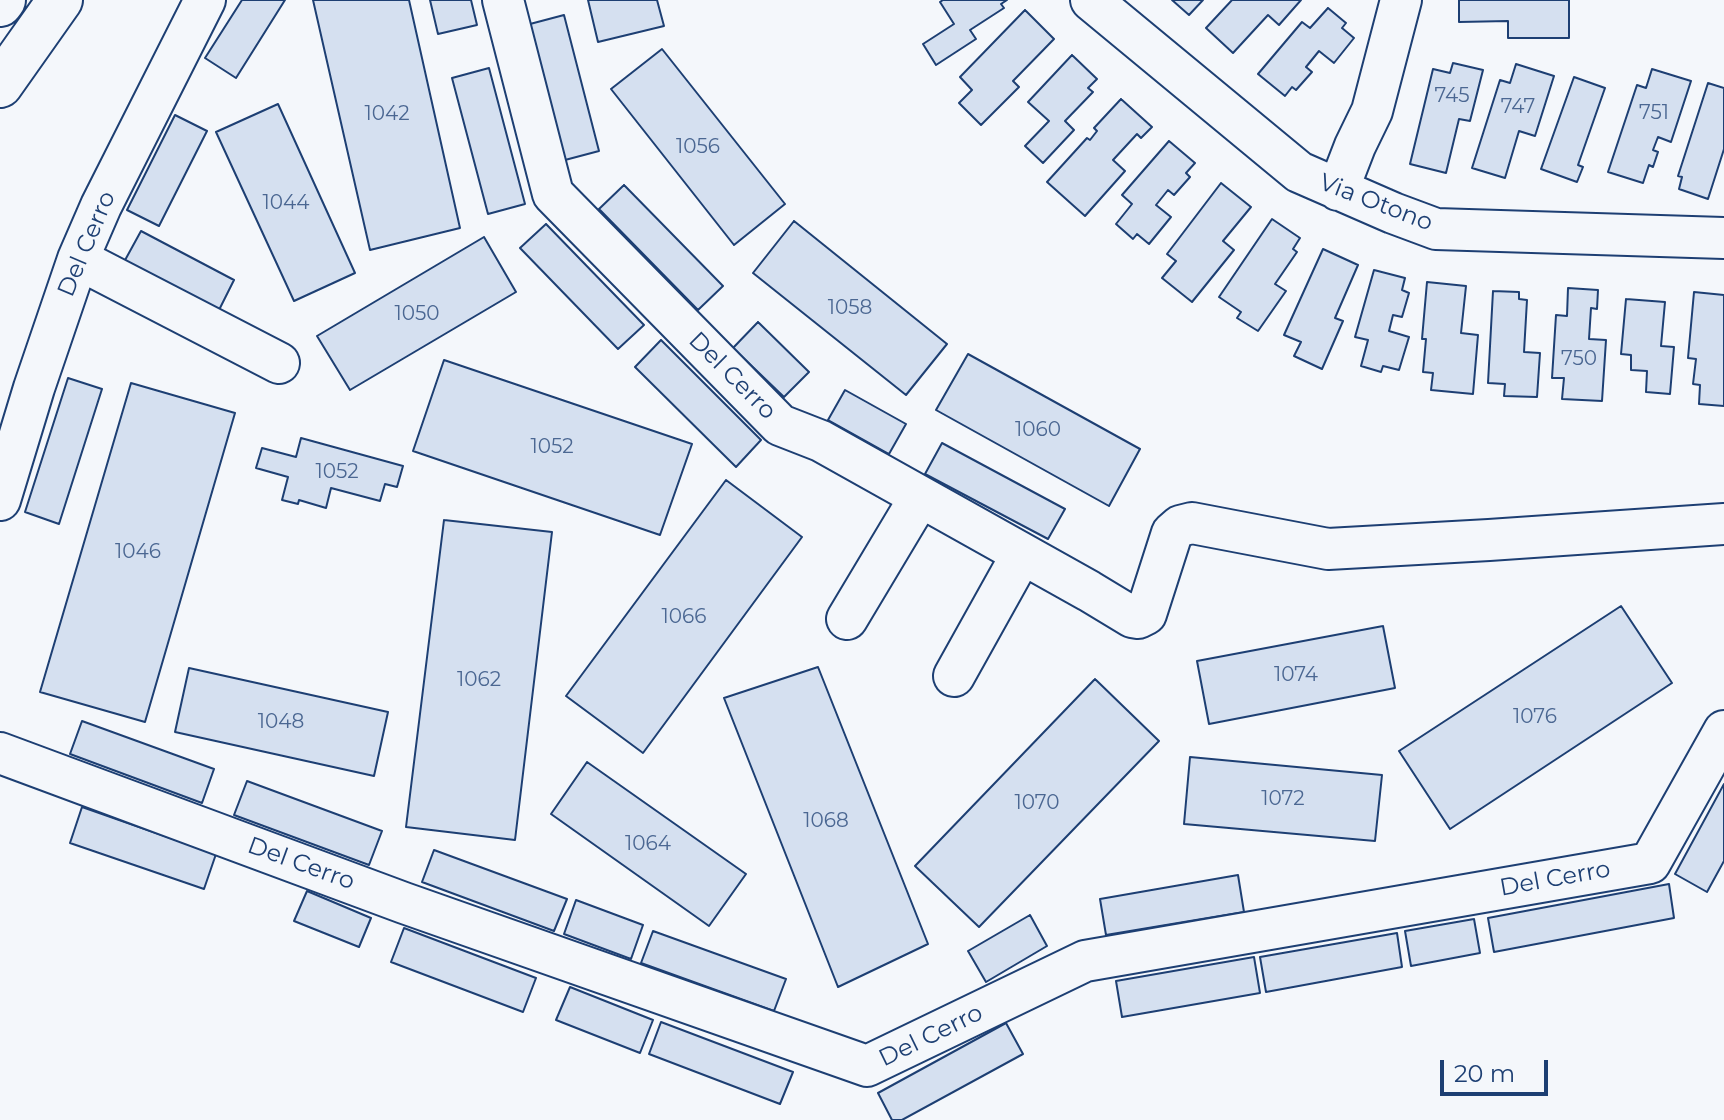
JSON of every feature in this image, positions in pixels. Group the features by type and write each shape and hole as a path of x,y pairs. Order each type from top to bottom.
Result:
{"main road":[{"path":"0,85 60,0"}],"street":[{"name":"Del Cerro","path":"0,500 78,259 101,206 205,0"},
{"name":"Del Cerro","path":"503,0 553,194 780,425 821,441 1132,617 1146,614 1172,533 1180,526 1192,523 1328,549 1724,524"},
{"name":"Via Otono","path":"1091,0 1299,172 1393,213 1436,229 1724,238"},
{"path":"1338,190 1372,111 1401,0"},
{"path":"78,259 279,363"},
{"path":"847,619 920,497"},
{"path":"954,676 1022,554"},
{"name":"Del Cerro","path":"0,753 404,903 867,1066 1085,961 1650,863 1724,731"}],"building":[{"path":"242,0 285,0 236,78 205,58"},
{"path":"313,0 409,0 460,228 370,250"},
{"path":"430,0 471,0 477,25 438,34"},
{"path":"588,0 657,0 664,26 598,42"},
{"path":"1007,0 1001,4 1004,8 970,30 976,39 936,65 923,44 954,24 940,2"},
{"path":"1172,0 1203,0 1189,15"},
{"path":"1232,0 1301,0 1279,25 1268,15 1233,53 1206,28"},
{"path":"1459,0 1569,0 1569,38 1508,38 1508,21 1459,22"},
{"path":"1328,8 1346,23 1342,28 1354,38 1334,63 1319,51 1306,67 1312,72 1296,90 1292,87 1285,96 1258,74 1302,22 1310,28"},
{"path":"1025,10 1054,39 1013,81 1019,87 981,125 959,103 972,90 960,77"},
{"path":"564,15 599,151 565,160 530,24"},
{"path":"662,49 785,204 734,245 611,89"},
{"path":"1072,55 1097,79 1088,88 1093,92 1065,121 1074,130 1043,163 1025,146 1049,121 1028,102"},
{"path":"1453,63 1483,70 1470,121 1459,119 1446,173 1410,164 1433,69 1450,73"},
{"path":"1516,64 1554,76 1535,136 1519,131 1505,178 1472,168 1500,80 1510,83"},
{"path":"489,68 525,204 488,214 452,78"},
{"path":"1652,69 1691,81 1671,142 1658,137 1653,150 1658,152 1653,167 1649,165 1643,183 1608,172 1637,85 1646,88"},
{"path":"1574,77 1605,88 1578,165 1583,167 1577,182 1541,169"},
{"path":"1708,83 1724,88 1724,149 1708,199 1679,189 1682,177 1678,176"},
{"path":"1121,99 1152,127 1141,138 1137,134 1113,160 1125,171 1085,216 1047,182 1087,138 1090,140 1097,131 1094,128"},
{"path":"278,104 355,273 294,301 216,132"},
{"path":"175,115 207,131 159,226 127,210"},
{"path":"1169,141 1195,163 1186,173 1190,177 1174,195 1168,190 1156,205 1171,217 1149,244 1137,234 1133,239 1116,224 1132,204 1122,195"},
{"path":"1221,183 1251,207 1223,241 1234,250 1192,302 1162,278 1176,261 1167,254"},
{"path":"624,185 723,286 698,310 599,209"},
{"path":"1272,219 1300,238 1293,249 1297,252 1275,284 1286,291 1258,331 1237,318 1241,312 1219,297"},
{"path":"794,221 947,344 906,395 753,273"},
{"path":"546,224 644,325 618,349 520,248"},
{"path":"141,231 234,280 218,312 124,262"},
{"path":"484,237 516,292 350,390 317,336"},
{"path":"1323,249 1358,265 1335,318 1343,321 1322,369 1294,356 1301,342 1284,335"},
{"path":"1374,270 1405,278 1402,290 1409,293 1402,317 1393,315 1389,331 1409,337 1399,370 1383,366 1381,372 1361,366 1368,340 1355,337"},
{"path":"1427,282 1466,286 1461,333 1478,335 1473,394 1431,390 1433,373 1423,372 1426,339 1422,339"},
{"path":"1568,288 1598,290 1597,309 1591,308 1589,339 1606,340 1602,401 1562,399 1564,378 1552,378 1556,315 1567,316"},
{"path":"1493,291 1519,292 1519,299 1527,300 1524,352 1540,353 1537,397 1504,396 1505,384 1488,383"},
{"path":"1694,292 1724,295 1724,406 1699,404 1700,385 1693,384 1696,359 1688,358"},
{"path":"1626,299 1665,302 1661,346 1674,347 1670,394 1646,392 1647,371 1631,370 1631,355 1621,354"},
{"path":"758,322 809,372 784,397 733,348"},
{"path":"661,340 761,440 736,467 635,367"},
{"path":"968,354 1140,449 1109,506 936,410"},
{"path":"444,360 692,444 660,535 413,451"},
{"path":"68,378 102,389 59,524 25,512"},
{"path":"131,383 235,413 145,722 40,692"},
{"path":"845,390 906,424 889,454 828,420"},
{"path":"301,438 403,466 397,487 385,484 380,501 331,488 326,508 299,500 298,504 282,500 288,477 256,468 262,448 296,457"},
{"path":"942,443 1065,509 1048,539 925,474"},
{"path":"726,480 802,537 643,753 566,696"},
{"path":"444,520 552,532 515,840 406,827"},
{"path":"1621,606 1672,683 1450,829 1399,751"},
{"path":"1383,626 1395,688 1209,724 1197,661"},
{"path":"818,667 928,944 838,987 724,698"},
{"path":"189,668 388,712 374,776 175,732"},
{"path":"1095,679 1159,741 979,927 915,866"},
{"path":"82,721 214,769 202,803 70,754"},
{"path":"1190,757 1382,775 1375,841 1184,824"},
{"path":"587,762 746,874 709,926 551,814"},
{"path":"247,781 382,831 369,865 234,815"},
{"path":"1724,784 1724,861 1707,892 1675,874"},
{"path":"82,807 216,854 204,889 70,843"},
{"path":"434,850 567,899 554,931 422,882"},
{"path":"1238,875 1244,912 1106,935 1100,899"},
{"path":"1669,884 1674,918 1494,952 1488,918"},
{"path":"307,891 371,918 359,947 294,921"},
{"path":"576,900 643,925 631,959 564,934"},
{"path":"1030,915 1047,946 986,982 968,951"},
{"path":"1474,919 1480,953 1411,966 1405,931"},
{"path":"404,928 536,978 523,1012 391,962"},
{"path":"653,931 786,979 774,1011 641,963"},
{"path":"1397,933 1402,967 1266,992 1260,957"},
{"path":"1254,957 1260,993 1122,1017 1116,981"},
{"path":"570,987 653,1020 640,1053 556,1020"},
{"path":"661,1022 793,1072 780,1104 649,1054"},
{"path":"1006,1023 1023,1054 902,1120 892,1120 878,1093"}]}
